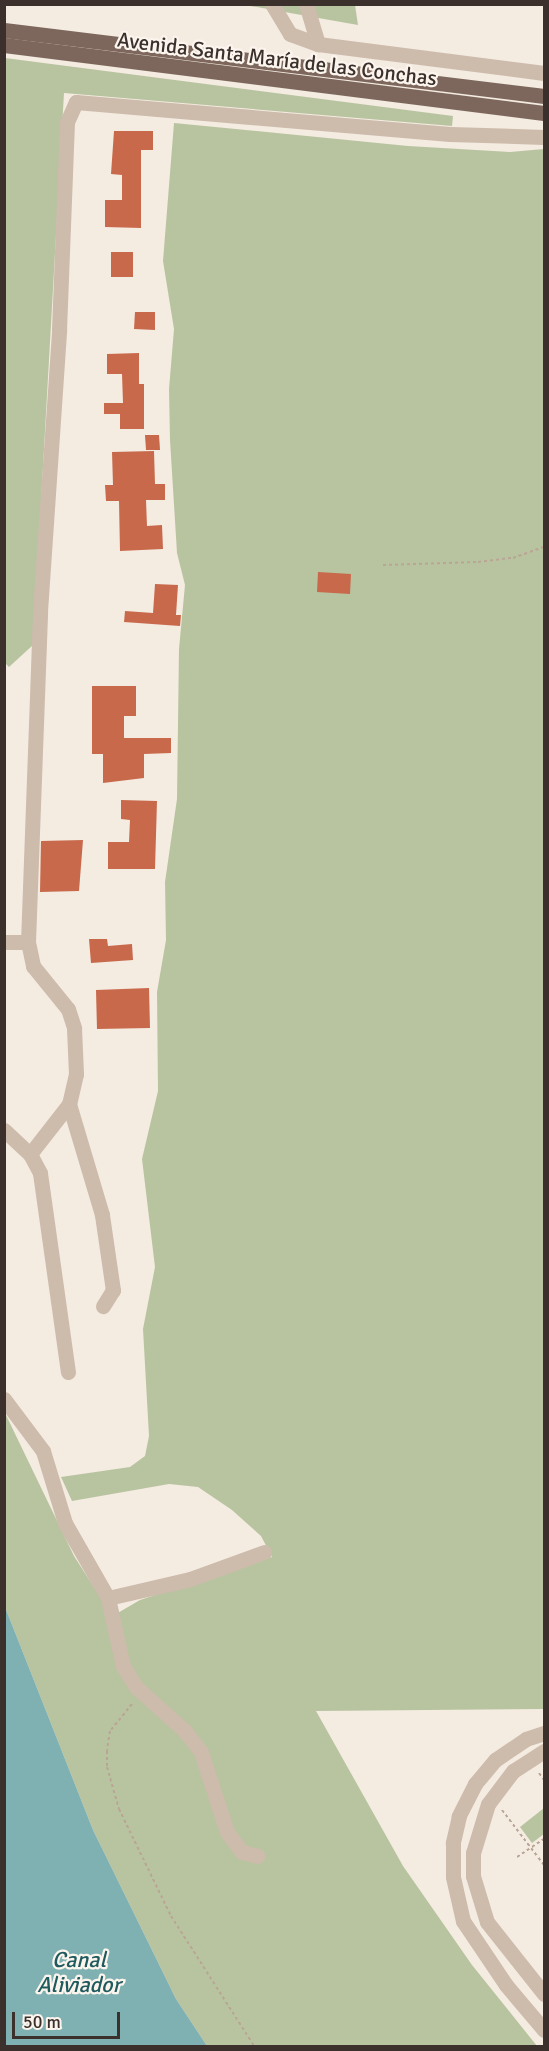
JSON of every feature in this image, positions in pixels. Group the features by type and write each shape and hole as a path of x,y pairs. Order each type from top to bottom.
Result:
{"main road":[{"name":"Avenida Santa María de las Conchas","path":"4,30 544,96"},
{"name":"Avenida Santa María de las Conchas","path":"4,45 544,113"}],"street":[{"path":"272,4 290,34 318,44 544,73"},
{"path":"306,4 318,44"},
{"path":"30,1154 69,1104 76,1074 74,1028 68,1009 33,966 28,942 40,610 59,330 67,122 76,102 450,134 544,137"},
{"path":"4,942 28,942"},
{"path":"69,1104 102,1215 113,1290 103,1306"},
{"path":"4,1130 30,1154 40,1173 68,1372"},
{"path":"4,1399 43,1451 64,1523 108,1598 123,1666 136,1687 201,1752 227,1832 242,1851 258,1856"},
{"path":"108,1598 190,1579 264,1552"},
{"path":"544,1733 526,1739 495,1760 475,1784 459,1816 453,1843 456,1902 468,1930 544,2030"},
{"path":"544,1751 513,1770 488,1804 473,1853 473,1876 487,1922 544,1994"}],"path":[{"path":"383,565 478,562 513,558 544,547"},
{"path":"136,1687 135,1701 110,1731 107,1750 107,1767 119,1809 171,1916 254,2046"},
{"path":"535,1768 544,1780"},
{"path":"496,1814 502,1803"},
{"path":"500,1807 544,1865"},
{"path":"517,1857 544,1839"}],"green space":[{"path":"245,5 355,5 358,25 307,16"},
{"path":"5,58 453,116 452,126 64,93 33,645 9,667 5,663"},
{"path":"174,123 408,146 510,152 544,149 544,1709 316,1711 403,1866 472,1965 537,2046 207,2046 176,1999 93,1830 5,1607 5,1413 74,1556 108,1609 116,1614 140,1600 272,1557 261,1536 232,1510 198,1487 169,1484 72,1501 61,1477 130,1467 145,1456 149,1436 143,1329 155,1267 142,1159 158,1091 157,992 166,940 165,882 177,799 179,649 185,585 177,553 170,440 169,389 174,329 163,261"},
{"path":"544,1808 544,1834 532,1843 520,1827"}],"water":[{"name":"Canal Aliviador","path":"5,1607 93,1830 176,1999 207,2046 5,2046"}],"building":[{"path":"114,131 153,131 153,150 141,150 141,228 105,227 105,200 122,200 122,175 111,174"},
{"path":"111,252 133,252 133,277 111,277"},
{"path":"135,312 155,312 155,330 134,329"},
{"path":"139,353 139,384 144,384 144,429 120,429 120,414 104,414 104,403 123,403 122,374 107,374 107,354"},
{"path":"145,435 159,435 160,450 146,450"},
{"path":"154,451 155,484 165,484 165,500 146,500 147,526 162,525 163,549 120,551 119,501 106,501 105,485 113,485 112,452"},
{"path":"318,572 351,574 350,594 317,592"},
{"path":"155,584 178,585 176,615 181,615 180,626 124,622 125,611 153,613"},
{"path":"92,686 136,686 136,716 124,716 124,738 171,738 171,753 144,754 144,778 103,783 103,754 92,754"},
{"path":"121,800 157,801 155,869 108,869 108,842 129,842 130,820 121,819"},
{"path":"83,840 79,891 40,892 41,841"},
{"path":"89,939 107,939 108,946 132,944 133,960 91,963"},
{"path":"149,988 150,1028 97,1029 96,990"}]}
